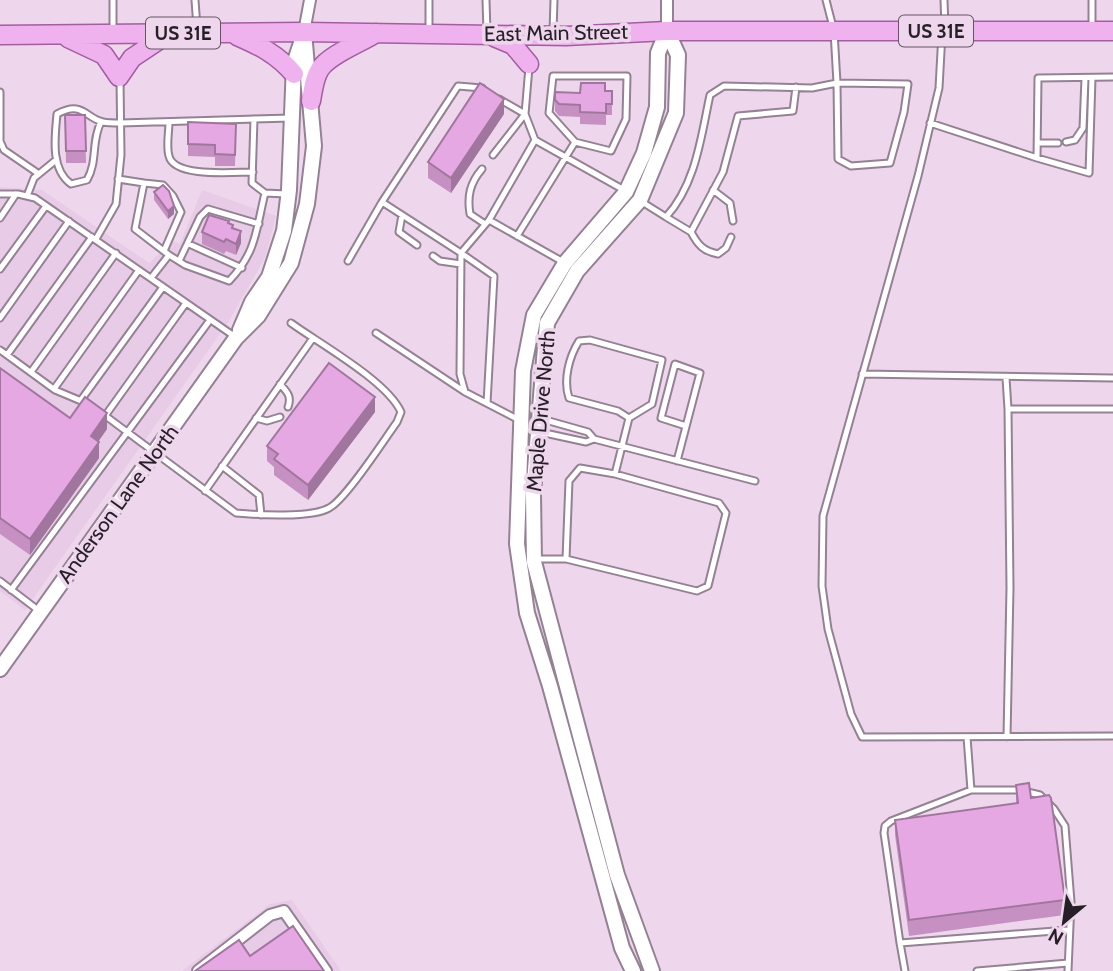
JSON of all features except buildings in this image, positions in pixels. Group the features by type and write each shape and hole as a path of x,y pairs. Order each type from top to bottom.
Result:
{"main road":[{"name":"East Main Street","path":"0,35 304,32 553,36 667,31 1113,31"},
{"path":"231,33 270,50 294,74"},
{"path":"311,100 315,78 320,68 327,61 376,33"},
{"path":"62,35 104,55 120,77 132,58 169,34"},
{"path":"487,35 513,45 529,64 536,52 553,36"}],"street":[{"path":"304,32 310,0"},
{"path":"667,0 667,31"},
{"name":"Maple Drive North","path":"529,562 517,544 523,371 534,315 626,192 644,153 657,107 658,53 667,31"},
{"name":"Maple Drive North","path":"633,971 622,948 610,876 557,684 529,562 537,425 547,323 571,267 640,200 676,113 678,55 667,31"},
{"name":"Anderson Lane North","path":"236,338 252,302 269,277 284,231 289,195 294,64 304,32"},
{"name":"Anderson Lane North","path":"0,669 236,338 258,316 291,263 307,204 314,146 304,32"},
{"path":"626,192 640,200"},
{"path":"521,421 537,425"},
{"name":"Maple Drive North","path":"610,876 652,971"},
{"path":"198,971 270,915 284,911 326,971"}],"lane":[{"path":"113,0 114,34"},
{"path":"195,0 197,33"},
{"path":"429,0 429,34"},
{"path":"486,0 487,35"},
{"path":"553,36 554,0"},
{"path":"666,217 674,208 694,168 710,94 724,86 813,88 837,83 908,85 904,112 890,163 851,166 838,159 837,83 834,31 825,0"},
{"path":"944,0 939,88 903,234 829,489 824,516 822,586 828,629 851,714 862,737 1113,737"},
{"path":"1091,0 1092,31"},
{"path":"529,64 525,114 535,140 626,192"},
{"path":"553,76 627,76 626,119 611,151 575,142 549,113 553,76"},
{"path":"7,355 116,204 120,77"},
{"path":"1037,159 1038,78 1113,77"},
{"path":"1066,142 1075,140 1083,128 1085,78"},
{"path":"930,123 1037,159 1089,173 1092,78"},
{"path":"348,261 382,202 458,86 479,87 525,114"},
{"path":"691,232 723,172 738,116 793,111 796,87"},
{"path":"0,92 0,141 4,150 39,174"},
{"path":"101,122 96,132 95,159 87,180 71,184 66,181 56,160 57,114 65,109 85,110 101,122 120,123 291,118"},
{"path":"493,155 525,114"},
{"path":"254,119 252,183 265,193 289,195"},
{"path":"169,122 169,156 172,163 194,172 253,172"},
{"path":"465,392 460,374 461,253 487,222 535,140"},
{"path":"517,236 575,142"},
{"path":"1038,143 1058,143"},
{"path":"27,196 34,178 56,160"},
{"path":"482,169 467,198 470,214 517,236 571,267"},
{"path":"118,179 163,185 173,196 181,212 167,253 151,278"},
{"path":"145,183 135,229 185,265 229,281 242,268 258,231 265,193"},
{"path":"713,190 730,203 733,221"},
{"path":"0,194 35,198 236,338"},
{"path":"0,218 16,194"},
{"path":"640,200 691,232 698,245 709,252 718,254 726,248 732,237"},
{"path":"382,202 494,276 487,403"},
{"path":"0,269 46,206"},
{"path":"180,260 200,217 208,209 259,224"},
{"path":"402,215 399,232 417,245"},
{"path":"0,318 69,221"},
{"path":"189,244 242,268"},
{"path":"31,372 116,253"},
{"path":"433,256 440,261 461,264"},
{"path":"54,389 139,270"},
{"path":"81,400 163,287"},
{"path":"105,416 186,303"},
{"path":"11,590 210,320"},
{"path":"0,350 54,389 81,400 127,431 236,513 261,515 315,512 329,509 342,498 397,422 401,412 396,401 373,381 291,323"},
{"path":"376,333 465,392 521,421"},
{"path":"205,491 313,338"},
{"path":"615,474 629,418 652,404 662,360 590,340 579,341 572,352 565,387 569,398 618,411 629,418"},
{"path":"677,461 686,426 699,373 676,364 661,418 686,426"},
{"path":"862,374 1113,378"},
{"path":"1006,378 1009,409 1010,588 1007,737"},
{"path":"280,384 291,400 288,407"},
{"path":"1009,409 1113,409"},
{"path":"256,418 267,421 280,417"},
{"path":"537,425 586,442 594,439 755,481"},
{"path":"537,425 588,432 594,439"},
{"path":"222,466 259,495 261,515"},
{"path":"529,562 566,559 697,591 708,586 726,513 719,503 615,474 580,468 569,481 566,559"},
{"path":"0,581 41,612"},
{"path":"967,737 971,790"},
{"path":"905,971 885,826 891,821 971,790 1019,790 1040,795 1054,808 1065,826 1070,862 1071,902 1068,971"},
{"path":"900,943 1068,930"},
{"path":"977,971 1068,963"}],"shaded area":[{"path":"0,187 42,190 149,263 172,241 180,244 202,190 276,216 265,258 229,321 25,610 0,591"},
{"path":"292,900 341,971 182,971 270,904"}]}
